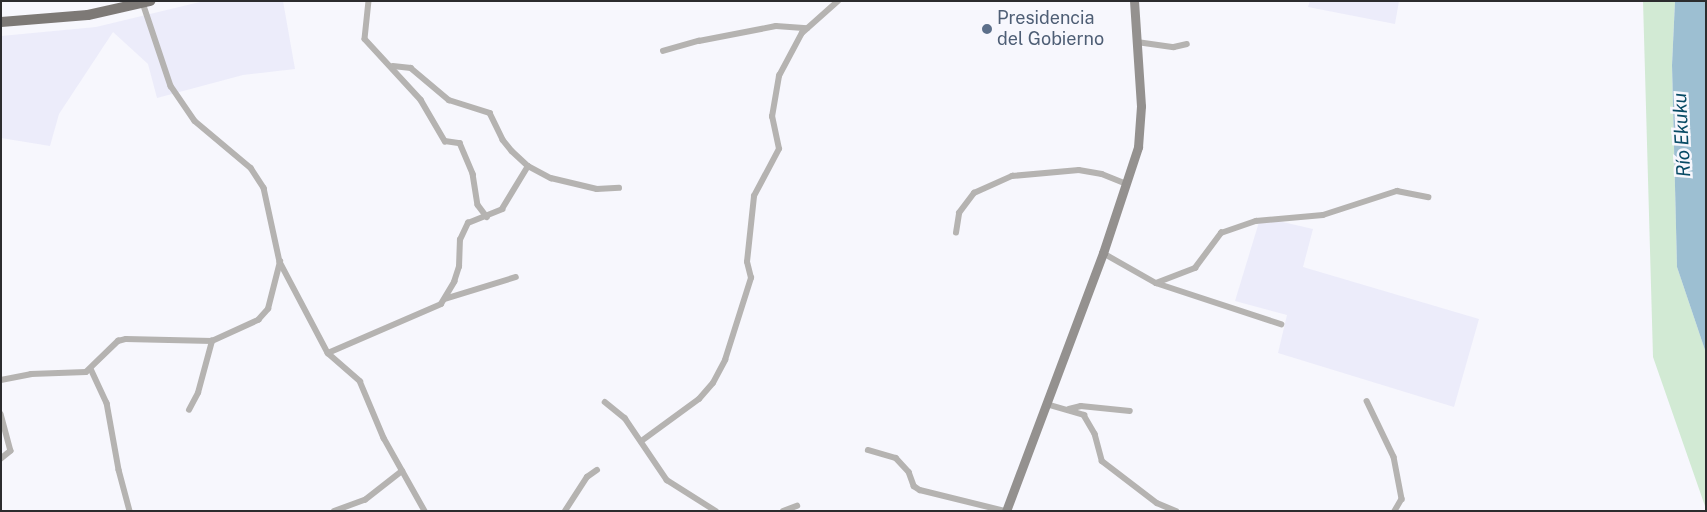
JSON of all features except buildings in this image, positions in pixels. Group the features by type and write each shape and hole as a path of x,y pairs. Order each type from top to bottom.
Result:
{"main road":[{"path":"1006,511 1103,253 1127,184 1140,136 1134,1"},
{"path":"1,22 88,15 147,2"}],"street":[{"path":"369,1 365,38 393,66 426,107 445,141 460,143 473,174 478,205 487,217"},
{"path":"643,440 699,399 713,382 725,360 750,278 747,262 754,196 779,149 772,117 779,76 807,28 838,1"},
{"path":"147,2 171,86 195,121 250,168 264,188 280,262 328,353 360,381 372,412 425,511"},
{"path":"663,51 699,40 738,36 776,26 807,28"},
{"path":"1136,42 1174,47 1187,44"},
{"path":"393,66 411,68 449,100 490,113 503,140 528,166 551,178 597,189 619,188"},
{"path":"328,353 435,308 445,299 459,267 462,233 471,221 487,217 505,206 528,166"},
{"path":"956,233 959,213 974,193 1012,176 1079,170 1102,174 1127,184"},
{"path":"1156,282 1195,268 1221,233 1256,220 1320,216 1397,191 1428,196"},
{"path":"1103,253 1156,282 1281,324"},
{"path":"1,380 31,374 76,375 91,369 118,341 126,339 212,341 258,320 268,309 280,262"},
{"path":"445,299 516,278"},
{"path":"189,410 198,393 212,341"},
{"path":"91,369 107,402 119,470 130,511"},
{"path":"1368,401 1394,457 1402,499 1395,511"},
{"path":"605,402 625,418 643,440 667,480 716,511"},
{"path":"1046,404 1069,409 1084,415 1090,424 1102,462 1157,503 1176,511"},
{"path":"1069,409 1081,406 1130,410"},
{"path":"1,414 11,451 1,459"},
{"path":"868,450 896,458 909,472 914,486 920,490 1006,511"},
{"path":"565,511 587,477 597,470"},
{"path":"334,511 365,500 402,471"},
{"path":"783,511 797,506"}],"shaded area":[{"path":"204,1 283,1 295,69 243,75 157,98 148,64 113,32 59,114 50,146 1,138 1,36 96,27"},
{"path":"1310,1 1399,1 1395,24 1308,7"},
{"path":"1274,220 1313,229 1303,267 1479,319 1454,407 1278,353 1287,315 1235,301 1259,222"}],"green space":[{"path":"1643,1 1675,1 1672,65 1677,267 1706,353 1706,509 1653,357"}],"water":[{"name":"Río Ekuku","path":"1675,1 1706,1 1706,353 1677,267 1672,65"}],"place":[{"name":"Presidencia del Gobierno","path":"987,29"}]}
